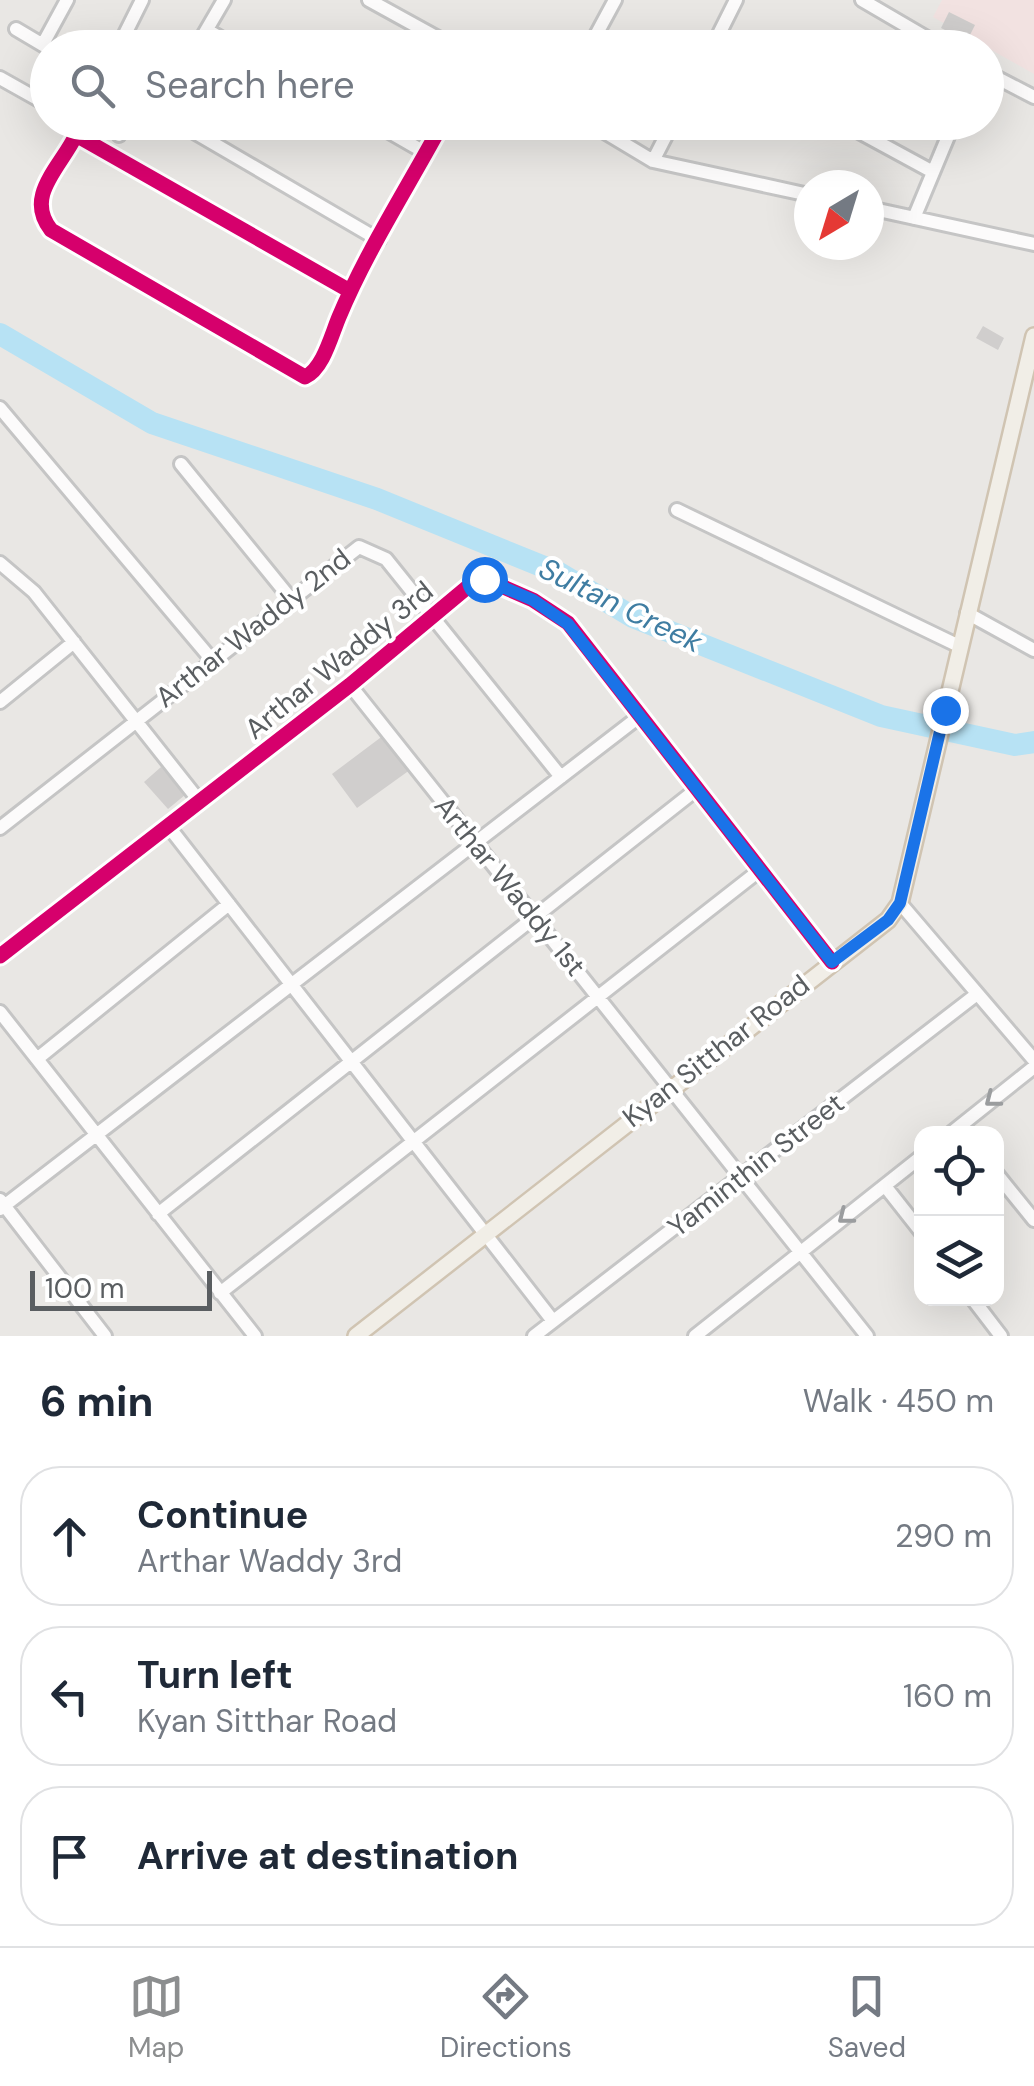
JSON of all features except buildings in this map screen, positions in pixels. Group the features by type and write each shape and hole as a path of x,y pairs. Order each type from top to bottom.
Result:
{"main road":[{"path":"900,903 967,613 1028,378 1034,336"},
{"name":"Kyan Sitthar Road","path":"356,1336 888,920 900,903"}],"street":[{"path":"53,30 67,0"},
{"path":"127,30 142,0"},
{"path":"206,30 224,0"},
{"path":"369,0 423,30"},
{"path":"721,30 736,0"},
{"path":"862,0 913,30"},
{"path":"597,30 611,1"},
{"path":"16,28 30,37"},
{"path":"0,78 30,95"},
{"path":"1004,81 1034,97"},
{"path":"71,140 38,198 40,216 51,230 305,378 314,373 350,291 433,140"},
{"path":"102,140 350,291"},
{"path":"208,140 378,240"},
{"path":"403,140 426,153"},
{"path":"618,140 653,161 794,192"},
{"path":"653,161 664,140"},
{"path":"874,140 933,172"},
{"path":"914,218 946,140"},
{"path":"884,211 1034,244"},
{"path":"0,408 212,660"},
{"path":"181,464 290,598"},
{"path":"678,510 960,646"},
{"name":"Arthar Waddy 2nd","path":"0,828 359,546 386,559 561,777"},
{"path":"0,564 34,592 200,802"},
{"name":"Arthar Waddy 3rd","path":"0,956 169,827 470,585 484,579 499,582 568,624 832,962"},
{"path":"967,613 1034,650"},
{"path":"0,702 74,642"},
{"name":"Arthar Waddy 1st","path":"350,684 742,1176 860,1334"},
{"path":"105,1336 2,1205 640,716"},
{"path":"158,1214 697,789"},
{"path":"169,827 553,1321"},
{"path":"220,1293 760,870"},
{"path":"900,903 1034,1063 964,1126"},
{"path":"37,1059 230,904"},
{"name":"Yaminthin Street","path":"534,1336 977,994"},
{"path":"0,1012 254,1336"},
{"path":"696,1336 914,1162"},
{"path":"1004,1183 1034,1220"},
{"path":"885,1186 914,1223"},
{"path":"978,1306 1001,1336"}],"shaded area":[{"path":"942,0 1034,0 1034,74 1004,57 1004,30 956,30 933,17"}],"waterway":[{"name":"Sultan Creek","path":"0,334 152,423 377,499 559,573 633,617 881,716 1015,745 1034,742"},
{"name":"Sultan Creek","path":"1032,742 1034,749"}],"cycle path":[{"path":"73,140 43,194 41,205 51,230 305,377 322,360 362,267 433,140"},
{"path":"85,140 350,291"},
{"path":"0,956 350,685 470,585 485,579 533,600 568,623 832,962"}],"route":[{"path":"484,579 499,582 533,600 568,624 832,962 888,920 900,903 945,710"}]}
